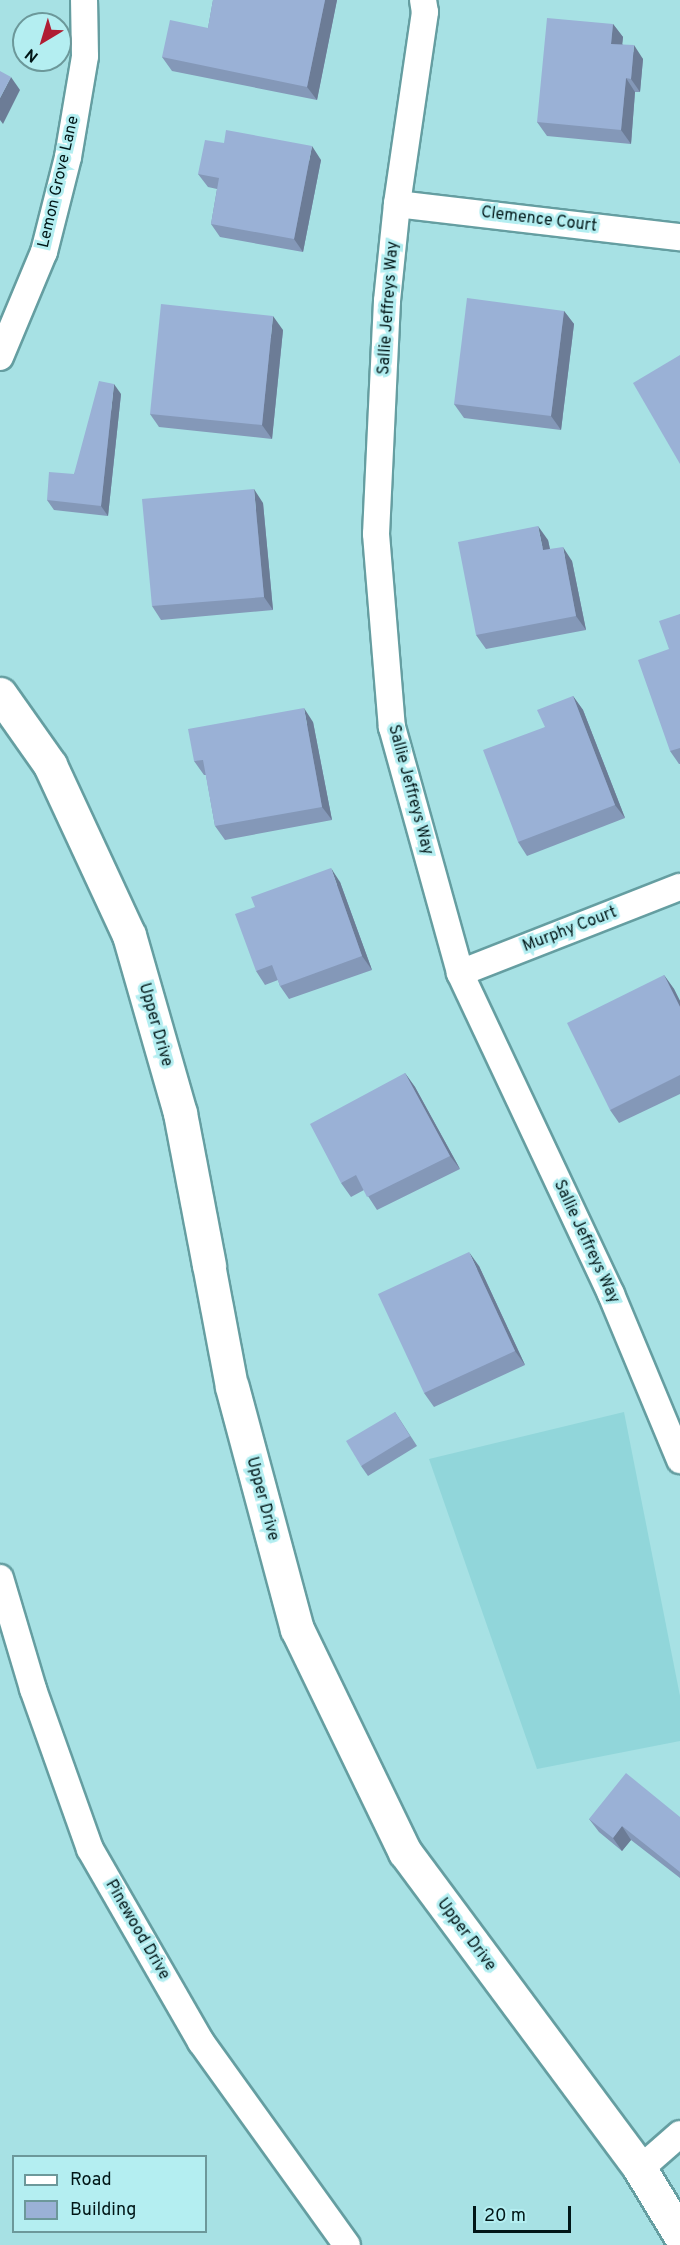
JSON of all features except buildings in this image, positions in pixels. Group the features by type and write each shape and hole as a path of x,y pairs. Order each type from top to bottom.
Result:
{"main road":[{"name":"Upper Drive","path":"0,694 50,765 129,935 180,1113 209,1265"},
{"name":"Upper Drive","path":"232,1387 297,1629 405,1852 640,2169 680,2235"}],"street":[{"name":"Lemon Grove Lane","path":"0,357 44,252 68,157 85,56 84,0"},
{"name":"Sallie Jeffreys Way","path":"423,0 425,12 397,204 387,301 376,534 392,727 460,973 611,1294 680,1461"},
{"name":"Clemence Court","path":"397,204 680,237"},
{"name":"Murphy Court","path":"460,973 680,887"},
{"name":"Upper Drive","path":"209,1265 232,1387"},
{"name":"Pinewood Drive","path":"0,1578 33,1689 90,1849 201,2042 347,2245"},
{"path":"640,2169 680,2134"}],"shaded area":[{"path":"624,1412 680,1696 680,1741 537,1769 429,1459"}]}
